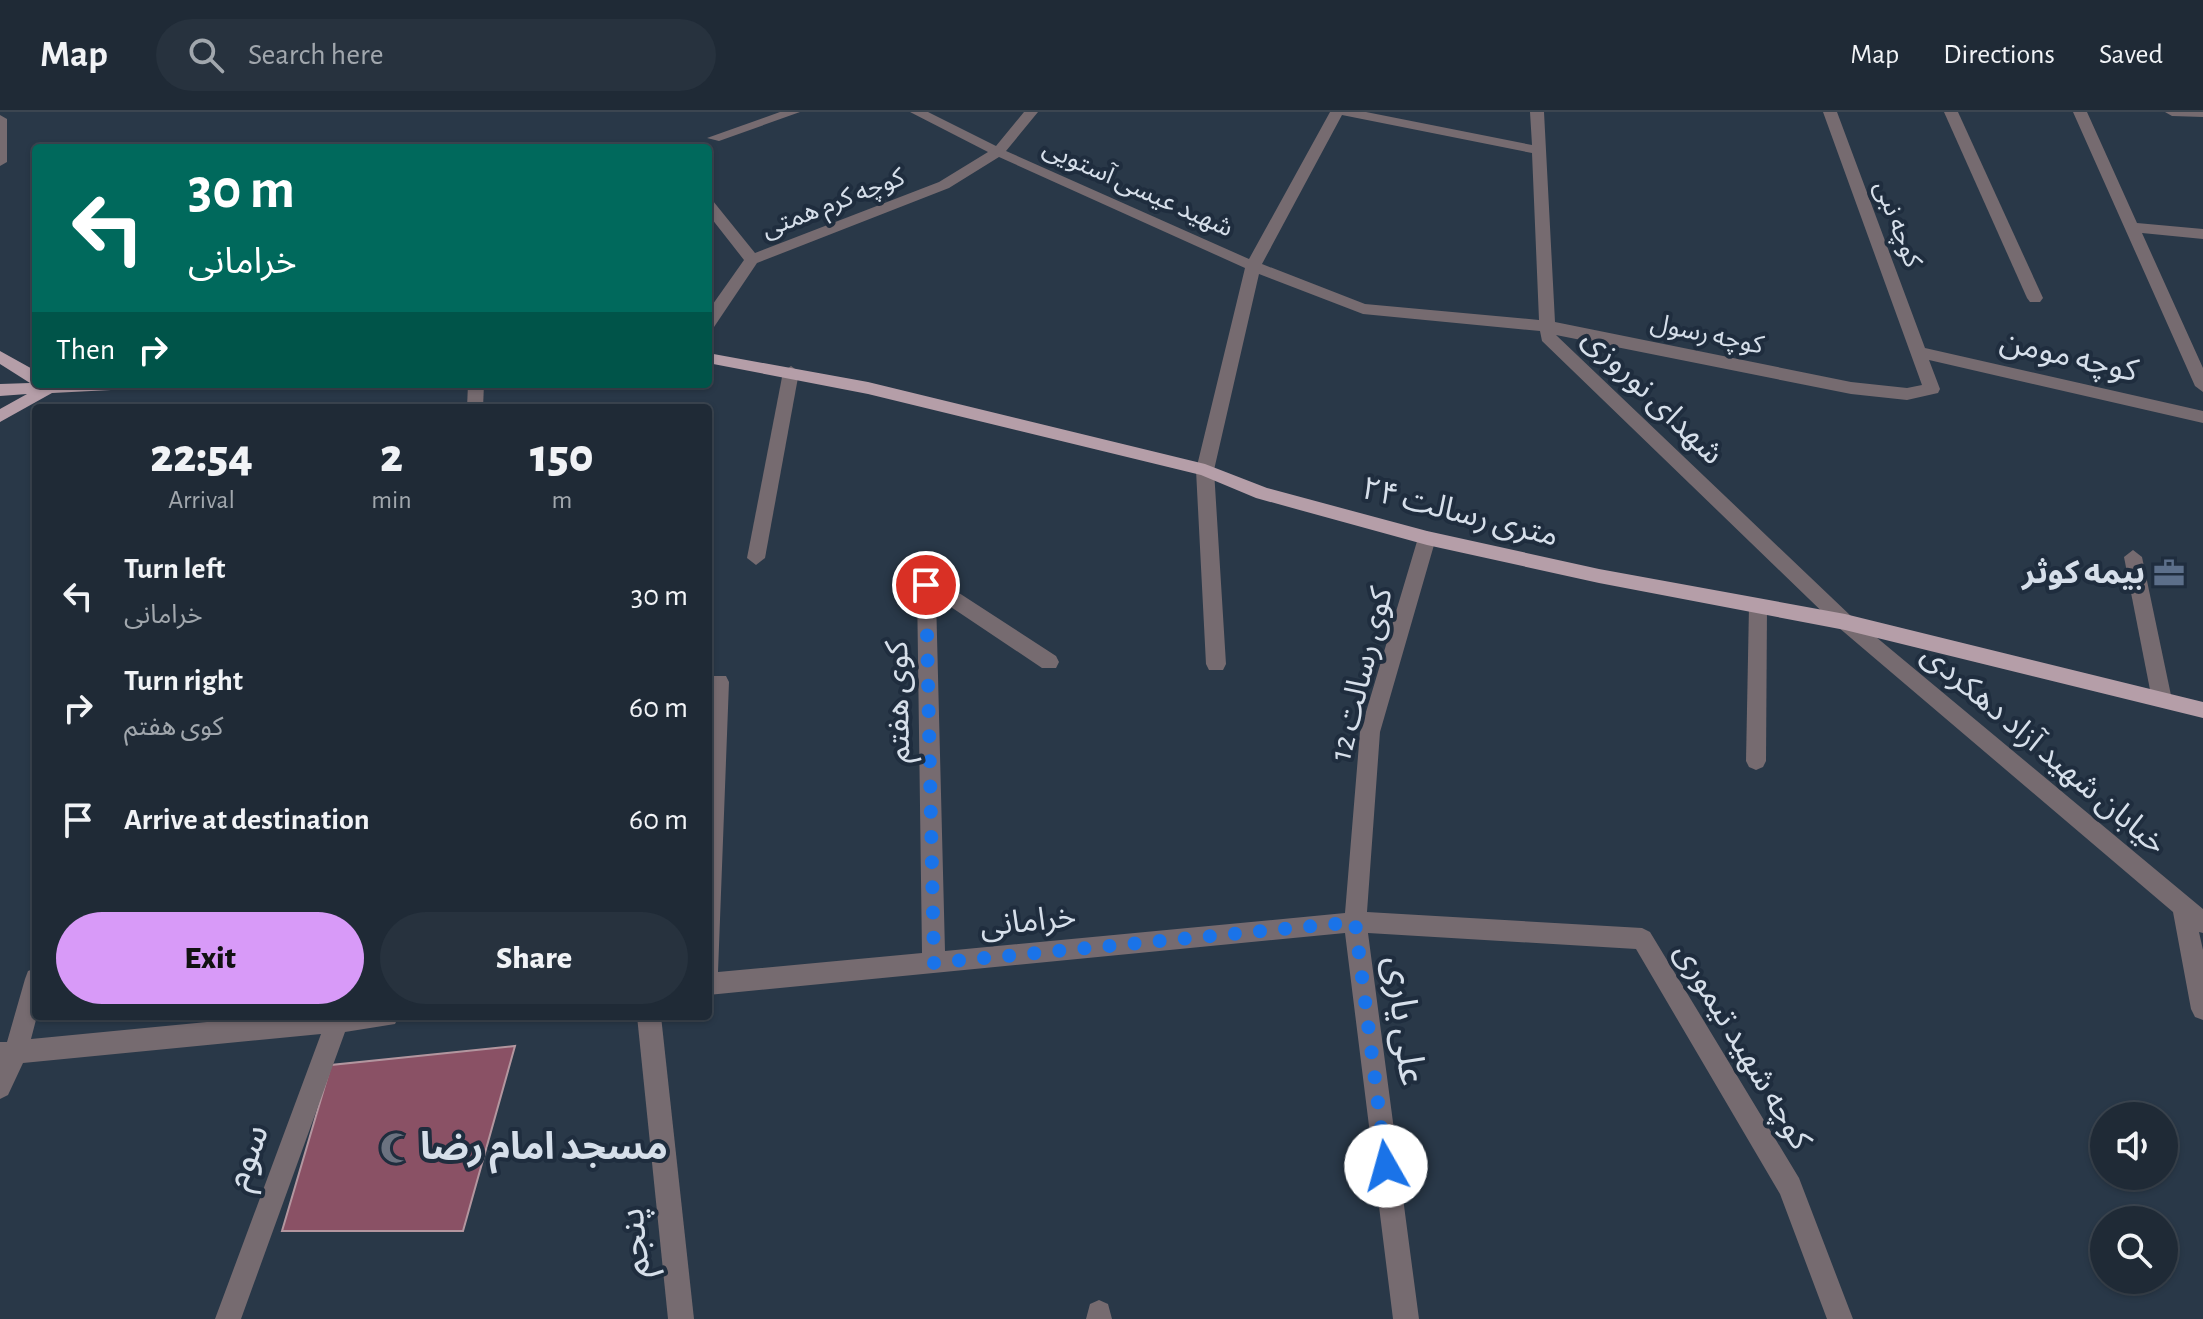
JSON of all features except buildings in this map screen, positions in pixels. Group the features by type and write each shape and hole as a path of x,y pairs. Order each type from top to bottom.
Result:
{"main road":[{"path":"0,356 32,376"},
{"name":"۲۴ متری رسالت","path":"712,359 791,372 1205,470 1262,493 1427,538 1845,622 2203,710"},
{"path":"0,390 32,385"},
{"path":"0,416 37,388"}],"street":[{"path":"714,138 793,112"},
{"name":"شهید عیسی آستویی","path":"917,112 998,152 1253,266"},
{"name":"کوچه کرم همتی","path":"712,317 752,260 944,185 998,152 1031,112"},
{"path":"1216,664 1205,470 1253,266 1337,112"},
{"path":"1346,112 1541,151"},
{"name":"شهدای نوروزی","path":"1537,112 1548,337 1845,622"},
{"name":"کوچه نبی","path":"1830,112 1922,353"},
{"path":"1951,112 2035,298"},
{"path":"2080,112 2203,386"},
{"path":"2172,112 2203,113"},
{"path":"0,119 0,162"},
{"path":"712,209 752,260"},
{"path":"2131,227 2203,234"},
{"name":"کوچه رسول","path":"1253,266 1363,309 1547,326 1851,388 1907,394 1932,389 1922,353"},
{"name":"کوچه مومن","path":"1922,353 2203,417"},
{"path":"756,558 791,372"},
{"name":"کوی رسالت 12","path":"1355,922 1370,732 1427,538"},
{"path":"2133,557 2162,700"},
{"name":"کوی هفتم","path":"934,963 926,585 932,585 1049,662"},
{"path":"1756,761 1758,606"},
{"name":"خیابان شهید آزاد دهکردی","path":"1845,622 2194,917"},
{"path":"712,865 719,682"},
{"path":"2194,917 2203,1009"},
{"name":"خرامانی","path":"712,984 1355,922"},
{"name":"علی یاری","path":"1355,922 1406,1319"},
{"name":"کوچه شهید تیموری","path":"1355,922 1642,939 1790,1187 1840,1319"},
{"path":"0,1087 8,1053 32,990"},
{"path":"8,1053 319,1020"},
{"name":"سوم","path":"228,1319 337,1020"},
{"name":"پنجم","path":"649,1020 681,1319"}],"place":[{"name":"بیمه کوثر","path":"2169,573"},
{"name":"مسجد امام رضا","path":"396,1148"}],"route":[{"path":"926,585 934,963 1355,922 1386,1166"}]}
